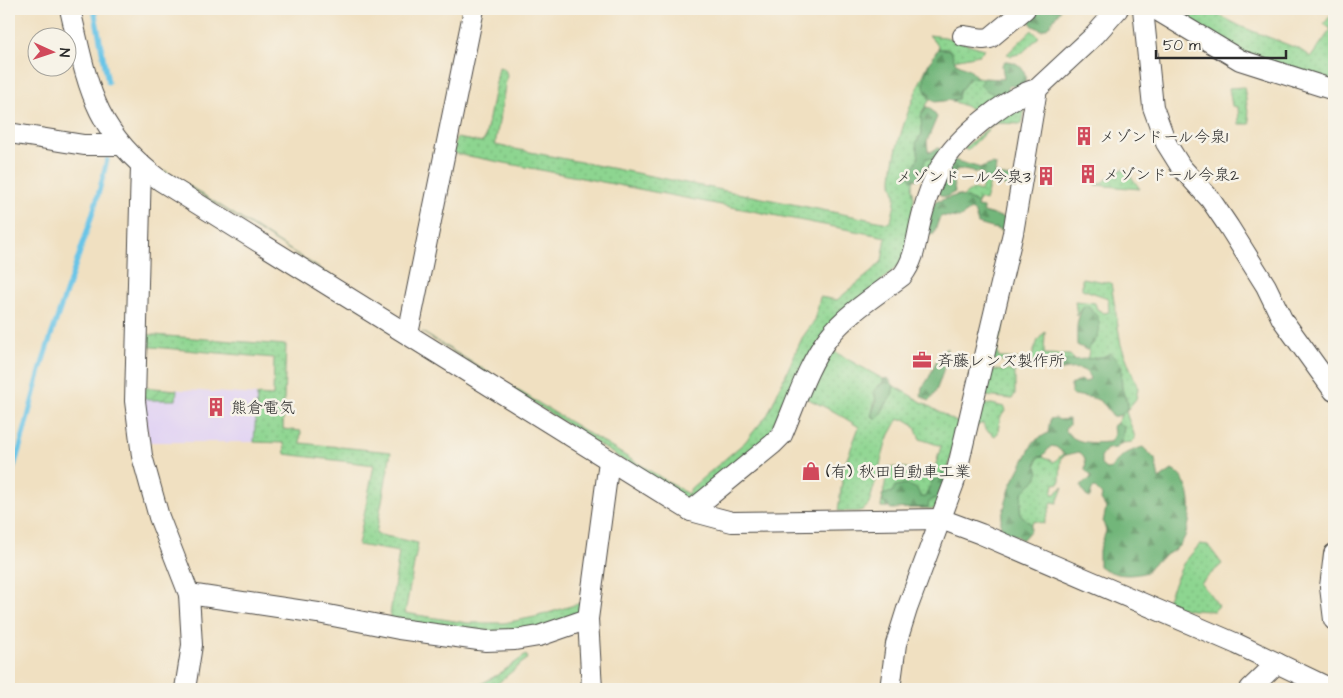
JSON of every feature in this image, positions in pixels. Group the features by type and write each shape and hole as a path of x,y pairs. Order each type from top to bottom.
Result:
{"street":[{"path":"70,9 88,85 98,110 120,145 141,166 691,511 732,522 941,519 981,534 1277,663 1331,689"},
{"path":"408,334 474,9"},
{"path":"963,36 990,38 1026,9"},
{"path":"691,511 782,435 817,356 828,338 844,322 902,276 910,266 924,209 940,167 950,152 993,112 1025,92 1038,88 1095,35 1118,9"},
{"path":"1143,9 1153,107 1166,143 1181,167 1210,200 1229,227 1261,278 1282,319 1334,391"},
{"path":"1155,9 1240,60 1334,90"},
{"path":"890,689 896,644 901,626 954,483 1013,233 1038,88"},
{"path":"9,133 84,145 120,145"},
{"path":"141,166 135,394 138,431 159,517 189,594 192,645 185,689"},
{"path":"592,689 588,619 609,461"},
{"path":"1334,554 1330,587 1334,620"},
{"path":"189,594 399,629 486,641 515,640 539,636 588,619"},
{"path":"1250,689 1277,663"}],"shaded area":[{"path":"142,387 257,395 254,442 149,442"}],"green space":[{"path":"1033,9 1061,9 1048,27 1042,30 1033,26 1026,17"},
{"path":"1162,9 1207,9 1242,27 1299,49 1311,57 1331,29 1324,24 1334,11 1334,86 1246,59"},
{"path":"1032,30 1039,37 1022,53 1011,56 1007,54"},
{"path":"929,35 945,37 984,49 979,55 954,60 949,49 938,49 939,47"},
{"path":"938,49 950,50 956,63 969,69 977,77 969,79 959,92 958,99 935,102 925,90 924,83 927,69"},
{"path":"930,61 925,85 930,99 922,112 922,134 918,139 925,158 937,159 928,173 923,172 915,177 912,187 914,198 908,256 836,324 773,435 692,504 422,332 688,494 691,488 745,442 768,414 802,338 815,320 820,297 837,300 870,273 882,261 886,237 453,153 456,138 481,142 485,139 499,67 505,69 507,75 495,145 888,223 891,221 895,204 895,193 892,183 895,155 911,104"},
{"path":"1005,61 1018,65 1024,71 1025,85 1015,88 1011,85 1006,95 995,94 982,87 980,84 983,78 1004,79 1002,65"},
{"path":"983,78 980,84 992,93 1006,95 980,112 952,101 958,99 959,92 969,79"},
{"path":"1244,87 1250,124 1239,124 1238,107 1232,106 1229,88"},
{"path":"1027,96 1022,124 995,123 967,151 964,148"},
{"path":"926,107 930,108 937,117 927,141 928,151 931,152 937,148 941,149 937,159 926,158 919,179 911,180 909,174 919,157 916,143 922,134 921,116"},
{"path":"953,160 981,168 992,164 996,165 995,174 1018,179 1010,233 978,224 974,211 971,210 959,218 942,216 939,219 934,234 929,235 925,232 935,202 958,195 978,203 977,207 983,208 983,212 1005,218 1013,188 994,183 994,178 984,180 984,174 958,169 952,177 955,192 946,197 941,196 937,192"},
{"path":"1125,168 1140,189 1095,185 1103,182"},
{"path":"164,170 390,313 165,172"},
{"path":"994,178 994,183 990,183 985,201 979,199 978,203 962,197 973,189 981,191 984,180"},
{"path":"1082,278 1111,283 1121,345 1138,388 1136,399 1126,411 1135,439 1132,442 1122,443 1124,426 1117,423 1128,403 1123,391 1120,368 1115,358 1097,357 1084,361 1088,356 1094,313 1084,306 1077,316 1075,301 1095,303 1097,309 1104,313 1109,312 1108,298 1082,289"},
{"path":"1084,306 1089,306 1096,315 1099,325 1094,343 1087,350 1077,345 1078,321"},
{"path":"1005,320 997,347 1000,358 1031,359 1038,340 1045,332 1044,354 1070,355 1075,360 1054,365 1053,368 1046,365 992,360 1000,321"},
{"path":"141,334 286,345 283,429 301,431 300,443 391,452 376,534 418,543 405,613 467,623 504,623 535,617 584,602 582,615 512,635 389,622 399,552 358,545 374,465 285,454 284,443 254,442 257,395 273,396 274,358 141,346"},
{"path":"826,347 883,379 884,383 879,385 872,412 883,410 894,386 960,424 937,509 881,507 888,467 905,468 933,475 941,446 920,439 914,425 904,419 898,420 887,440 869,504 859,511 838,511 844,467 859,427 835,412 804,397"},
{"path":"947,348 936,391 929,401 921,396 922,387 929,378 939,356"},
{"path":"1110,353 1122,366 1122,385 1128,403 1126,409 1119,416 1112,416 1103,404 1095,399 1071,394 1071,385 1080,380 1086,382 1090,379 1085,371 1081,369 1067,369 1057,371 1053,368 1064,361 1096,358"},
{"path":"988,370 1015,371 1015,394 1012,399 986,396 983,393"},
{"path":"888,378 894,386 892,395 877,419 871,416 876,402 874,390 883,383 883,379"},
{"path":"142,387 177,390 176,400 148,400 144,398"},
{"path":"992,404 1004,407 1005,411 1000,418 998,433 995,436 985,429 983,424 975,428 979,405"},
{"path":"1056,418 1059,420 1069,419 1069,425 1065,429 1073,438 1085,442 1110,442 1114,435 1113,426 1117,423 1124,426 1122,443 1116,448 1107,449 1101,456 1101,465 1106,469 1112,468 1125,454 1143,447 1155,459 1159,479 1172,470 1180,476 1185,484 1189,494 1190,516 1185,537 1180,545 1157,560 1147,572 1122,575 1110,572 1099,566 1099,551 1106,531 1103,522 1106,508 1101,500 1102,495 1095,488 1092,489 1090,498 1086,496 1081,487 1084,482 1091,479 1091,476 1085,470 1085,460 1079,452 1066,455 1056,447 1051,446 1043,456 1038,457 1036,465 1039,472 1035,480 1022,493 1020,514 1031,524 1031,530 1022,540 1017,536 1001,532 1001,519 1011,485 1034,441 1048,433 1050,419"},
{"path":"1062,454 1066,455 1061,457 1060,483 1054,484 1052,494 1055,494 1063,487 1057,503 1052,502 1044,524 1035,521 1031,524 1020,514 1022,492 1032,483 1038,457 1043,456 1054,462"},
{"path":"951,467 940,495 929,502 928,507 892,509 885,504 882,495 892,492 895,486 906,484 917,489 921,497 925,497 932,481 939,477 945,468"},
{"path":"1200,544 1208,545 1222,564 1201,583 1219,606 1214,611 1177,607 1167,600 1183,564"},
{"path":"526,655 528,658 491,689 472,689 499,674"}],"waterway":[{"path":"94,9 108,82"},
{"path":"9,481 43,359 88,229 107,160"}],"place":[{"name":"メゾンドール今泉1","path":"1084,136"},
{"name":"メゾンドール今泉2","path":"1088,174"},
{"name":"メゾンドール今泉3","path":"1046,176"},
{"name":"斉藤レンズ製作所","path":"922,360"},
{"name":"熊倉電気","path":"216,407"},
{"name":"(有) 秋田自動車工業","path":"811,471"}]}
